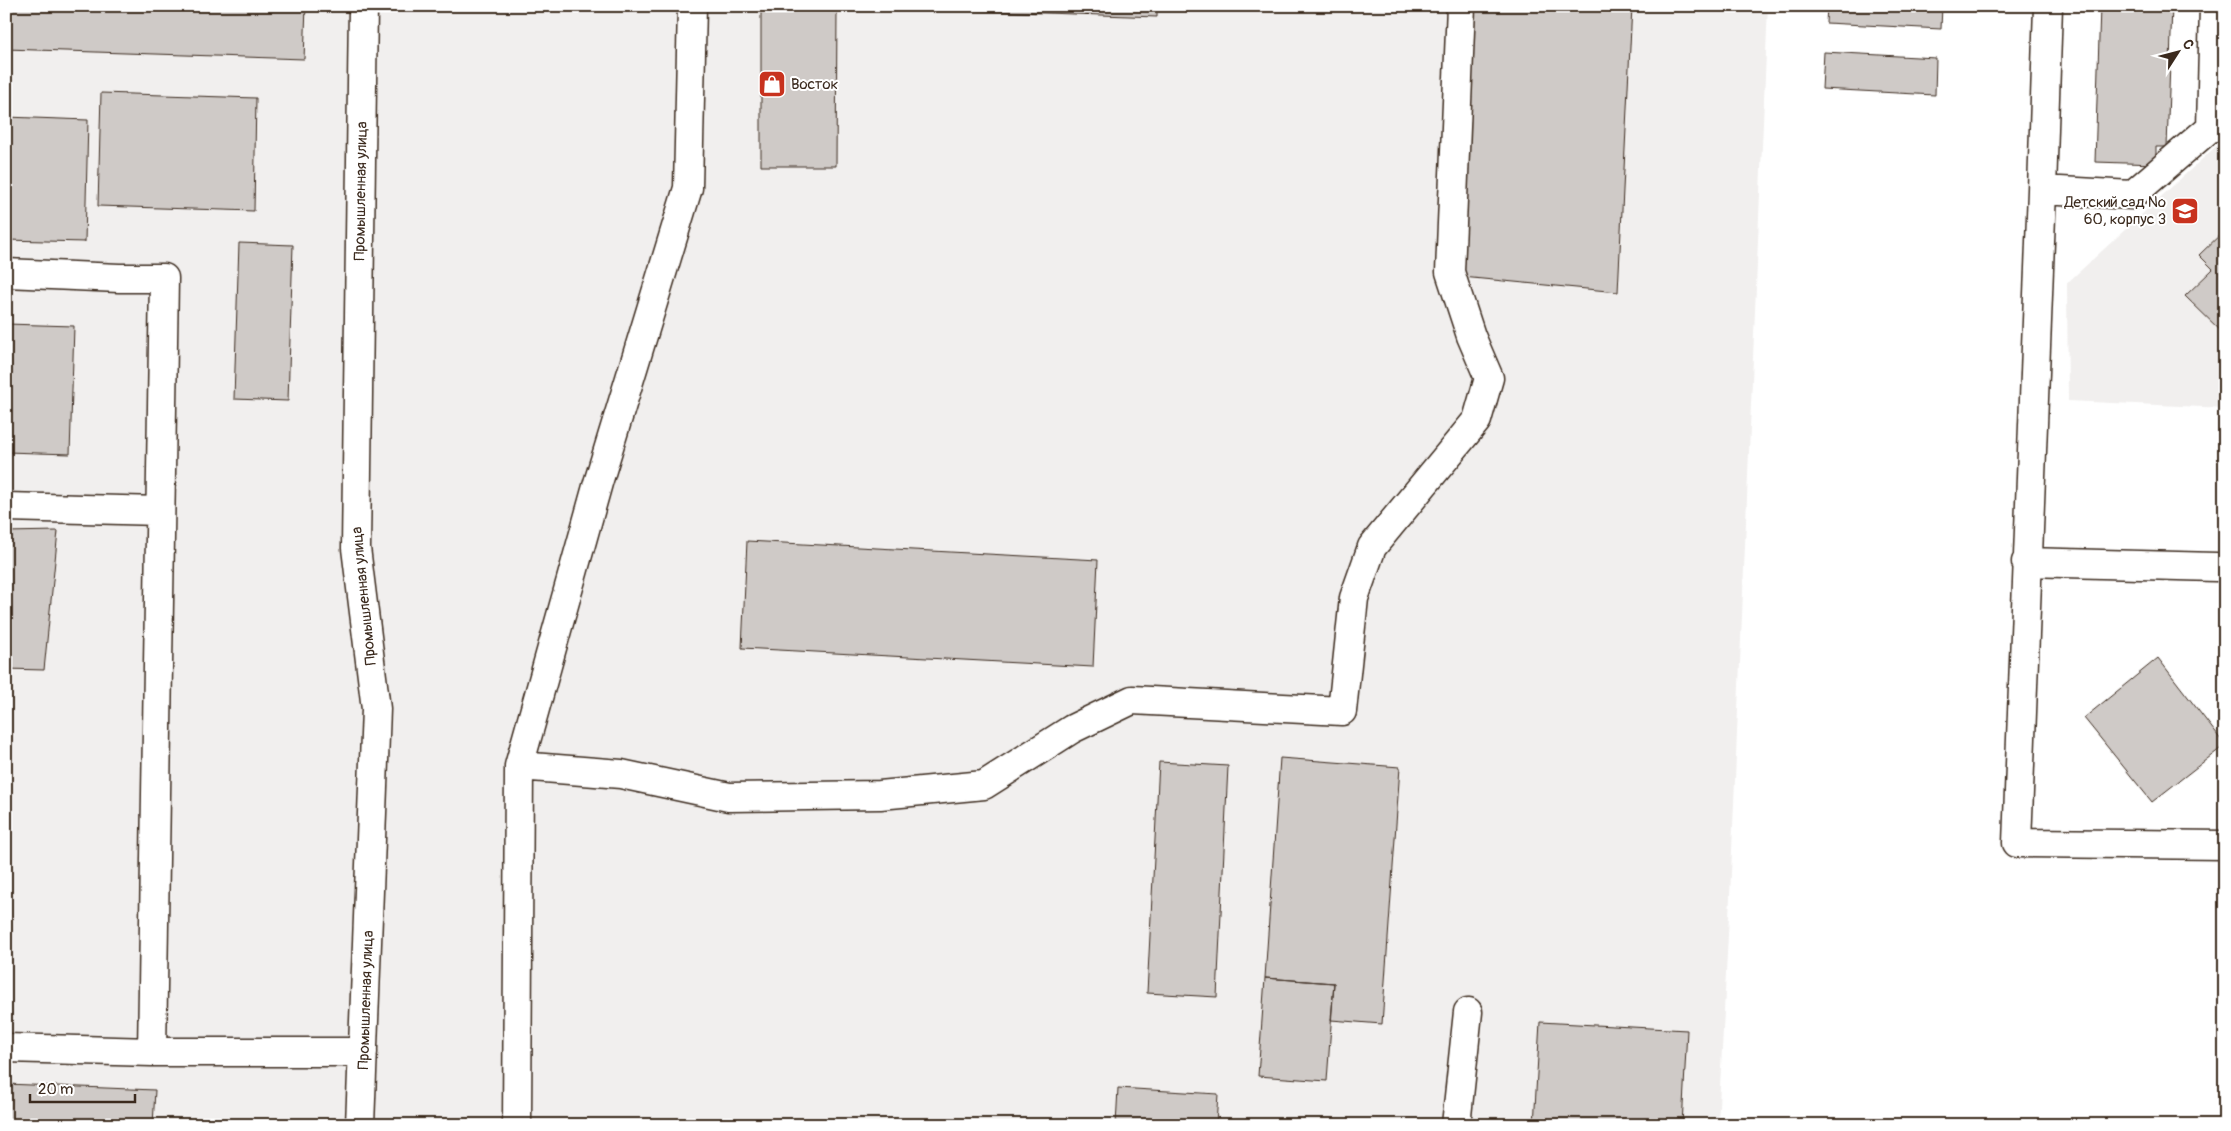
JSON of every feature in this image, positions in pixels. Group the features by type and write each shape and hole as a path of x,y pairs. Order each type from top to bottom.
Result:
{"street":[{"name":"Промышленная улица","path":"360,1125 376,709 356,548 363,6"},
{"path":"517,1125 520,766 598,483 688,188 692,6"},
{"path":"520,766 621,774 729,797 880,795 984,785 1072,729 1132,700 1342,711 1354,598 1372,547 1477,420 1489,378 1471,336 1450,272 1461,6"},
{"path":"2048,6 2016,843 2225,845"},
{"path":"2042,190 2132,195 2218,122 2214,6"},
{"path":"6,273 164,278 152,1052"},
{"path":"6,507 160,511"},
{"path":"2026,562 2222,568"},
{"path":"1456,1125 1468,1012"},
{"path":"6,1048 152,1052 363,1052"}],"shaded area":[{"path":"6,6 1768,6 1730,897 1718,1125 6,1125"},
{"name":"Детский сад № 60, корпус 3","path":"2225,138 2225,408 2068,401 2067,283"}],"building":[{"path":"6,6 306,6 304,59 6,49"},
{"path":"907,6 1157,6 1157,17 907,8"},
{"path":"1464,6 1632,6 1618,292 1462,277"},
{"path":"1827,6 1942,6 1941,29 1826,23"},
{"path":"2100,6 2172,6 2167,147 2156,147 2156,164 2095,162"},
{"path":"761,8 837,9 836,166 761,166"},
{"path":"1824,52 1936,58 1935,95 1822,89"},
{"path":"101,93 256,98 254,211 98,206"},
{"path":"6,117 88,120 85,242 6,240"},
{"path":"2225,230 2225,335 2185,296 2213,269 2199,255"},
{"path":"239,243 293,245 288,401 234,399"},
{"path":"6,324 74,326 70,454 6,452"},
{"path":"58,531 44,670 6,669 6,532"},
{"path":"747,541 1098,560 1093,667 742,648"},
{"path":"2158,658 2225,745 2152,802 2084,718"},
{"path":"1280,758 1400,767 1382,1024 1331,1020 1334,983 1265,978"},
{"path":"1159,762 1228,766 1217,997 1147,993"},
{"path":"1265,978 1334,983 1327,1081 1258,1076"},
{"path":"1540,1022 1687,1030 1682,1125 1534,1125"},
{"path":"6,1084 155,1090 153,1125 6,1125"},
{"path":"1118,1088 1218,1094 1216,1125 1116,1125"}],"place":[{"name":"Восток","path":"772,84"},
{"name":"Детский сад № 60, корпус 3","path":"2185,211"}]}
